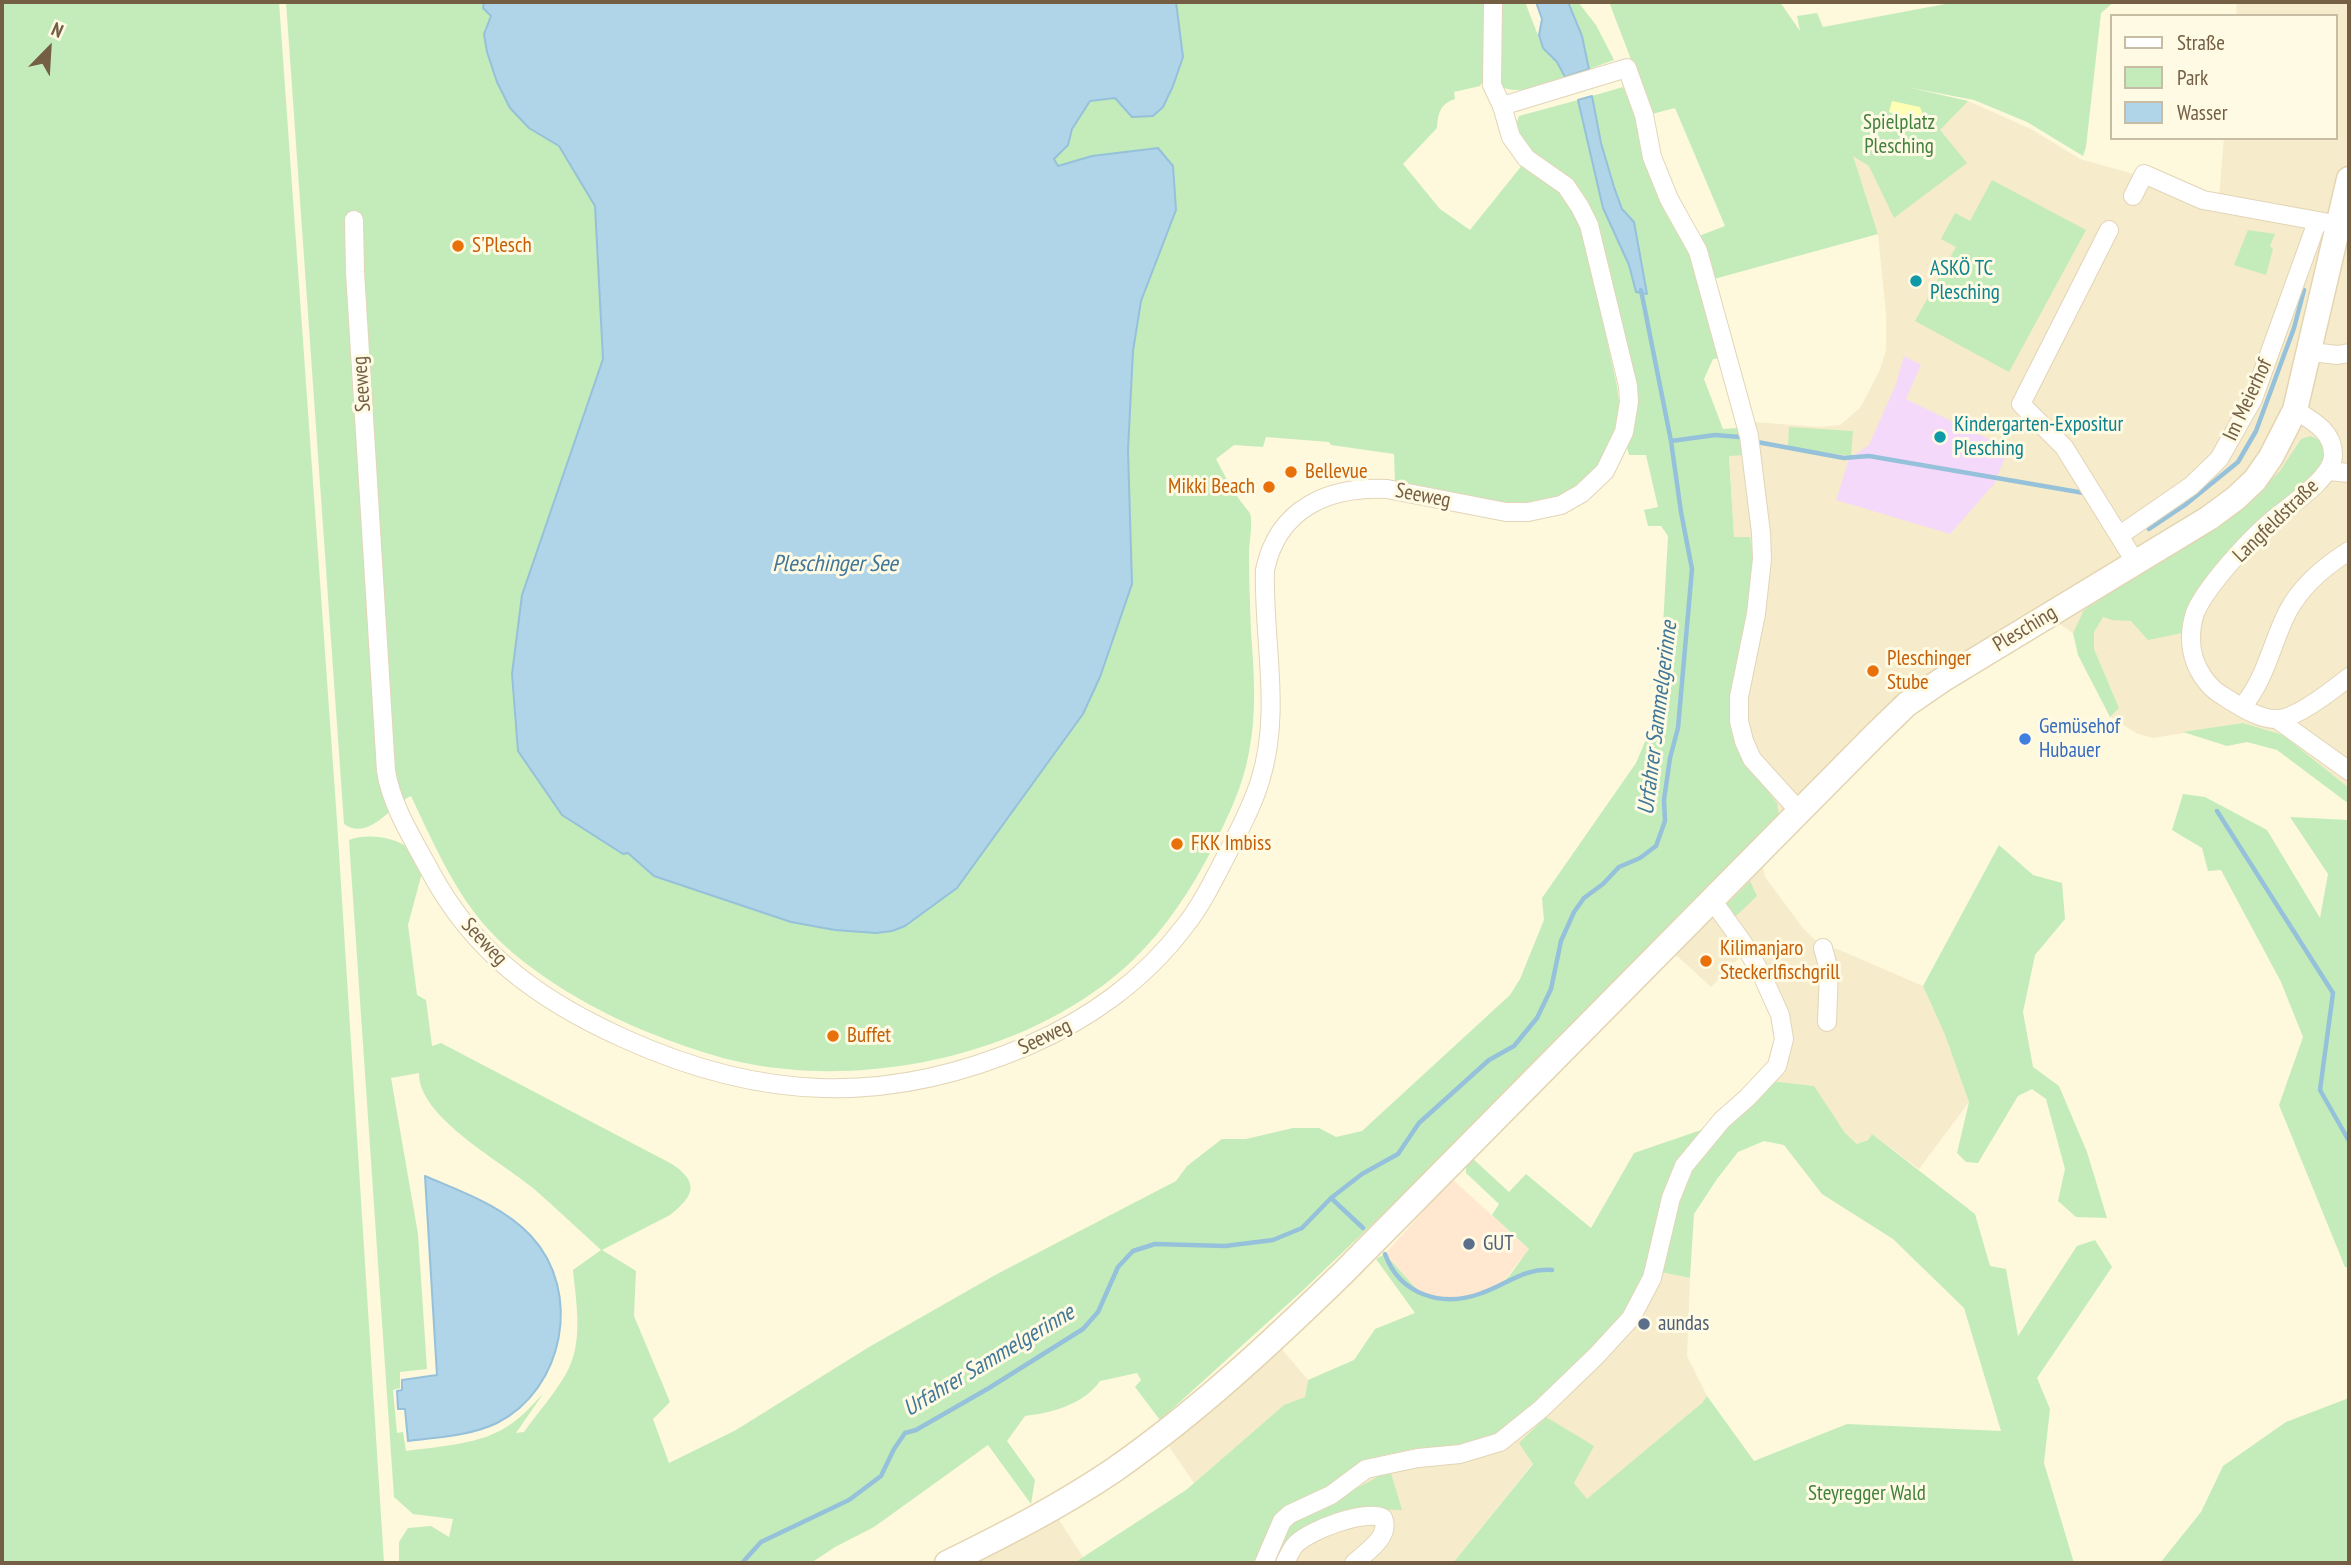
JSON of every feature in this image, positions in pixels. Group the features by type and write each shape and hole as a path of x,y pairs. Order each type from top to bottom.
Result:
{"main road":[{"name":"Plesching","path":"947,1563 1088,1486 1203,1402 1286,1329 1884,726 1924,691 2209,518 2246,489 2271,457 2295,410 2310,352 2328,223 2349,179"}],"street":[{"name":"Seeweg","path":"354,220 355,286 386,771 393,799 441,891 481,945 518,977 572,1013 648,1049 709,1072 761,1083 822,1088 893,1086 956,1073 1010,1053 1067,1027 1115,997 1163,953 1186,926 1235,839 1259,783 1268,743 1271,690 1265,570 1274,540 1297,514 1315,501 1334,494 1367,488 1387,489 1506,512 1528,512 1561,505 1582,493 1605,471 1625,432 1628,386 1589,225 1566,186 1526,158 1517,148 1492,85 1493,2"},
{"path":"1502,106 1627,68 1644,115 1652,157 1670,199 1698,251 1749,436 1762,559 1756,614 1739,697 1741,731 1752,759 1799,811"},
{"path":"2133,196 2144,174 2203,200 2328,223"},
{"name":"Im Meierhof","path":"2120,535 2191,486 2218,459 2253,399 2328,223"},
{"path":"2109,230 2021,404 2064,447 2136,563"},
{"path":"2310,352 2338,355 2349,353"},
{"name":"Langfeldstraße","path":"2295,410 2321,427 2333,442 2333,458 2329,471 2247,544 2207,593 2196,612 2191,629 2191,643 2201,675 2216,692 2242,708 2278,720 2349,771"},
{"name":"Langfeldstraße","path":"2329,471 2349,473"},
{"path":"2242,708 2257,689 2289,610 2304,589 2329,563 2349,551"},
{"path":"2278,720 2311,705 2349,677"},
{"path":"1264,1563 1279,1527 1290,1514 1331,1496 1366,1469 1418,1458 1460,1454 1500,1442 1541,1409 1627,1324 1652,1278 1671,1198 1684,1166 1722,1120 1777,1066 1784,1040 1780,1016 1762,975 1712,900"},
{"path":"1823,948 1829,970 1827,1022"},
{"path":"1284,1563 1295,1545 1309,1535 1361,1516 1376,1514 1383,1518 1386,1524 1385,1532 1354,1563"}],"shaded area":[{"path":"2237,2 2349,2 2349,788 2283,735 2243,723 2153,738 2138,734 2110,717 2119,708 2094,649 2094,632 2073,633 2054,620 1911,711 1879,750 1761,858 1765,877 1803,928 1823,948 1837,949 1923,986 1945,1035 1969,1102 1919,1169 1872,1134 1868,1140 1857,1144 1845,1133 1813,1086 1771,1081 1779,1040 1774,1014 1743,954 1711,987 1674,953 1772,796 1739,753 1730,715 1733,689 1734,538 1729,455 1744,454 1737,428 1752,422 1820,427 1840,425 1860,408 1880,370 1886,350 1886,314 1878,234 1852,155 1905,88 1968,101 2031,129 2080,159 2219,198 2224,140 2337,140 2337,14 2236,14"},
{"path":"1904,356 1921,365 1906,399 2009,449 1994,484 1950,534 1836,500 1849,459 1869,445 1896,384"},
{"path":"1452,1179 1529,1249 1502,1283 1480,1294 1429,1298 1422,1295 1385,1254"},
{"path":"1661,1272 1690,1278 1687,1356 1707,1396 1587,1500 1574,1483 1533,1463 1453,1563 1263,1563 1366,1469 1418,1458"},
{"path":"1280,1347 1308,1380 1305,1397 1284,1405 1194,1483 1166,1442"},
{"path":"1057,1517 1083,1557 1074,1563 972,1563"}],"green space":[{"path":"2,2 279,2 337,821 384,1563 2,1563"},
{"path":"286,2 1484,2 1486,20 1483,81 1480,86 1454,92 1455,99 1441,110 1437,128 1403,164 1440,209 1470,230 1523,164 1567,199 1579,215 1617,386 1620,410 1615,434 1605,458 1575,491 1549,503 1517,507 1395,482 1394,454 1331,445 1329,442 1266,437 1263,447 1234,445 1216,459 1251,517 1249,574 1254,692 1252,737 1243,778 1223,827 1195,880 1156,935 1133,960 1095,992 1051,1018 1004,1039 954,1055 902,1066 850,1071 799,1070 750,1064 702,1052 611,1016 566,991 505,946 465,900 436,849 411,796 371,825 353,828 344,824"},
{"path":"1503,2 1525,2 1543,48 1557,62 1565,77 1525,89 1502,87 1498,50"},
{"path":"1568,2 1578,2 1596,25 1614,60 1589,69 1582,36"},
{"name":"Spielplatz Plesching","path":"1609,2 1780,2 1800,31 1797,16 1817,13 1823,27 1956,2 2114,2 2101,13 2083,156 2027,122 1974,100 1907,87 1968,101 1940,130 1967,163 1894,218 1869,166 1853,156 1878,234 1714,279 1699,236 1725,226 1675,108 1652,114"},
{"path":"1623,87 1634,113 1649,174 1658,197 1691,254 1721,358 1713,359 1704,379 1723,429 1737,428 1744,455 1729,456 1734,537 1750,537 1754,560 1748,616 1730,715 1739,753 1777,803 1779,816 1447,1153 1300,1293 1160,1420 1135,1387 1141,1380 1137,1373 1100,1381 1085,1396 1067,1406 1025,1416 1007,1441 1035,1480 1031,1504 988,1445 874,1527 811,1563 399,1563 399,1542 408,1528 431,1526 449,1537 453,1519 413,1514 394,1497 349,840 372,837 397,842 412,851 423,869 408,925 417,995 426,1000 432,1046 441,1043 672,1164 687,1177 690,1183 689,1196 670,1215 602,1250 636,1271 634,1316 670,1402 653,1419 669,1463 736,1430 869,1347 997,1274 1176,1181 1187,1166 1222,1139 1246,1139 1293,1128 1319,1128 1336,1137 1362,1131 1510,995 1520,979 1544,920 1542,898 1636,763 1652,725 1662,644 1668,536 1661,526 1648,526 1644,510 1658,507 1646,455 1629,455 1627,447 1635,423 1635,394 1598,238 1536,159 1515,127 1519,116 1578,100 1603,208 1607,215 1634,222 1625,212 1611,182 1592,96","holes":["419,1073 422,1090 446,1122 533,1188 601,1250 573,1270 577,1320 573,1356 560,1384 524,1432 516,1433 543,1394 524,1414 500,1431 460,1444 406,1451 403,1432 397,1433 393,1390 400,1388 400,1372 427,1369 418,1234 391,1078"]},
{"path":"1992,180 2086,230 2009,372 1915,321 1956,247 1941,239 1955,213 1970,221"},
{"path":"2248,230 2275,234 2270,246 2273,249 2266,275 2234,265"},
{"path":"1789,427 1853,431 1851,456 1788,447"},
{"path":"2311,436 2326,444 2326,459 2314,478 2256,524 2182,633 2148,640 2131,621 2103,617 2094,632 2094,649 2119,708 2110,717 2078,655 2073,633 2084,610 2245,506 2280,471 2301,439"},
{"path":"2243,723 2283,735 2349,788 2349,804 2277,750 2247,742 2227,746 2183,732"},
{"path":"2183,794 2205,797 2267,830 2320,918 2328,874 2290,817 2349,820 2349,1268 2345,1267 2279,1105 2303,1037 2281,982 2221,870 2208,871 2202,848 2172,830"},
{"path":"1999,845 2033,875 2062,883 2065,919 2035,955 2023,1012 2033,1067 2059,1086 2087,1152 2107,1218 2076,1217 2058,1201 2065,1169 2046,1099 2032,1089 2018,1096 1978,1163 1966,1162 1957,1153 1969,1102 1945,1035 1923,986"},
{"path":"1750,881 1757,896 1734,918 1725,906"},
{"name":"Steyregger Wald","path":"1771,1081 1814,1086 1845,1133 1857,1144 1868,1140 1872,1134 1975,1214 1990,1266 2006,1269 2018,1336 2077,1246 2095,1240 2112,1267 2037,1378 2050,1409 2044,1463 2074,1563 1453,1563 1533,1464 1519,1443 1546,1417 1594,1446 1574,1483 1587,1499 1707,1396 1754,1461 1847,1424 2001,1431 1964,1308 1893,1239 1822,1194 1784,1145 1764,1141 1738,1152 1694,1214 1690,1278 1661,1272 1679,1190 1696,1161"},
{"path":"1704,1129 1686,1148 1669,1178 1655,1244 1639,1293 1627,1313 1530,1411 1487,1443 1413,1449 1380,1456 1351,1472 1333,1489 1292,1507 1257,1563 1074,1563 1186,1490 1284,1405 1305,1397 1308,1380 1354,1360 1375,1329 1415,1313 1376,1259 1385,1254 1422,1295 1431,1298 1452,1300 1474,1297 1484,1294 1505,1280 1529,1249 1492,1215 1499,1204 1466,1173 1466,1162 1471,1157 1509,1192 1526,1174 1591,1228 1634,1153"},
{"path":"2349,1398 2349,1563 2160,1563 2201,1512 2223,1466 2286,1422"},
{"path":"1390,1470 1402,1510 1368,1509 1279,1563 1269,1563 1291,1520 1330,1503"}],"sand":[{"path":"1892,101 1920,107 1921,119 1915,121 1889,112"}],"water":[{"name":"Pleschinger See","path":"484,2 1176,2 1183,57 1163,107 1153,116 1132,117 1115,98 1090,101 1072,129 1068,145 1054,159 1058,166 1092,156 1158,148 1173,166 1176,210 1141,301 1133,351 1128,450 1132,584 1100,677 1083,714 957,888 905,926 876,933 835,930 791,922 654,876 628,853 623,854 562,815 518,751 512,674 522,595 603,359 595,206 559,146 529,128 510,108 497,82 487,52 484,34 491,16 483,8"},
{"path":"1536,2 1568,2 1582,36 1589,69 1565,77 1557,62 1543,48 1539,35 1542,19"},
{"path":"1592,96 1601,143 1614,187 1622,209 1634,222 1647,294 1636,292 1629,265 1603,208 1578,100"},
{"path":"425,1176 495,1208 520,1225 547,1259 557,1284 561,1311 559,1338 551,1364 538,1387 520,1408 497,1423 476,1431 408,1441 405,1409 398,1409 397,1391 402,1390 402,1380 437,1375"}],"waterway":[{"name":"Urfahrer Sammelgerinne","path":"742,1563 761,1542 849,1500 881,1476 905,1433 916,1430 989,1388 1083,1329 1098,1312 1118,1267 1133,1251 1155,1244 1225,1246 1273,1240 1302,1228 1331,1198 1362,1174 1398,1154 1419,1123 1489,1060 1514,1046 1537,1018 1551,989 1561,941 1574,912 1584,898 1603,884 1619,867 1640,858 1656,846 1665,821 1664,800 1670,758 1678,728 1692,569 1671,441 1641,290"},
{"path":"2149,529 2185,505 2238,462 2256,431 2294,328 2304,290"},
{"path":"1671,441 1715,435 1739,437"},
{"path":"1757,442 1844,458 1869,456 2084,493"},
{"path":"2217,811 2333,993 2320,1090 2349,1141"},
{"path":"1331,1198 1363,1228"},
{"path":"1385,1254 1401,1280 1424,1294 1438,1298 1467,1297 1532,1271 1552,1270"}],"place":[{"name":"S'Plesch","path":"458,246"},
{"name":"ASKÖ TC Plesching","path":"1916,281"},
{"name":"Kindergarten-Expositur Plesching","path":"1940,437"},
{"name":"Bellevue","path":"1291,472"},
{"name":"Mikki Beach","path":"1269,487"},
{"name":"Pleschinger Stube","path":"1873,671"},
{"name":"Gemüsehof Hubauer","path":"2025,739"},
{"name":"FKK Imbiss","path":"1177,844"},
{"name":"Kilimanjaro Steckerlfischgrill","path":"1706,961"},
{"name":"Buffet","path":"833,1036"},
{"name":"GUT","path":"1469,1244"},
{"name":"aundas","path":"1644,1324"}]}
